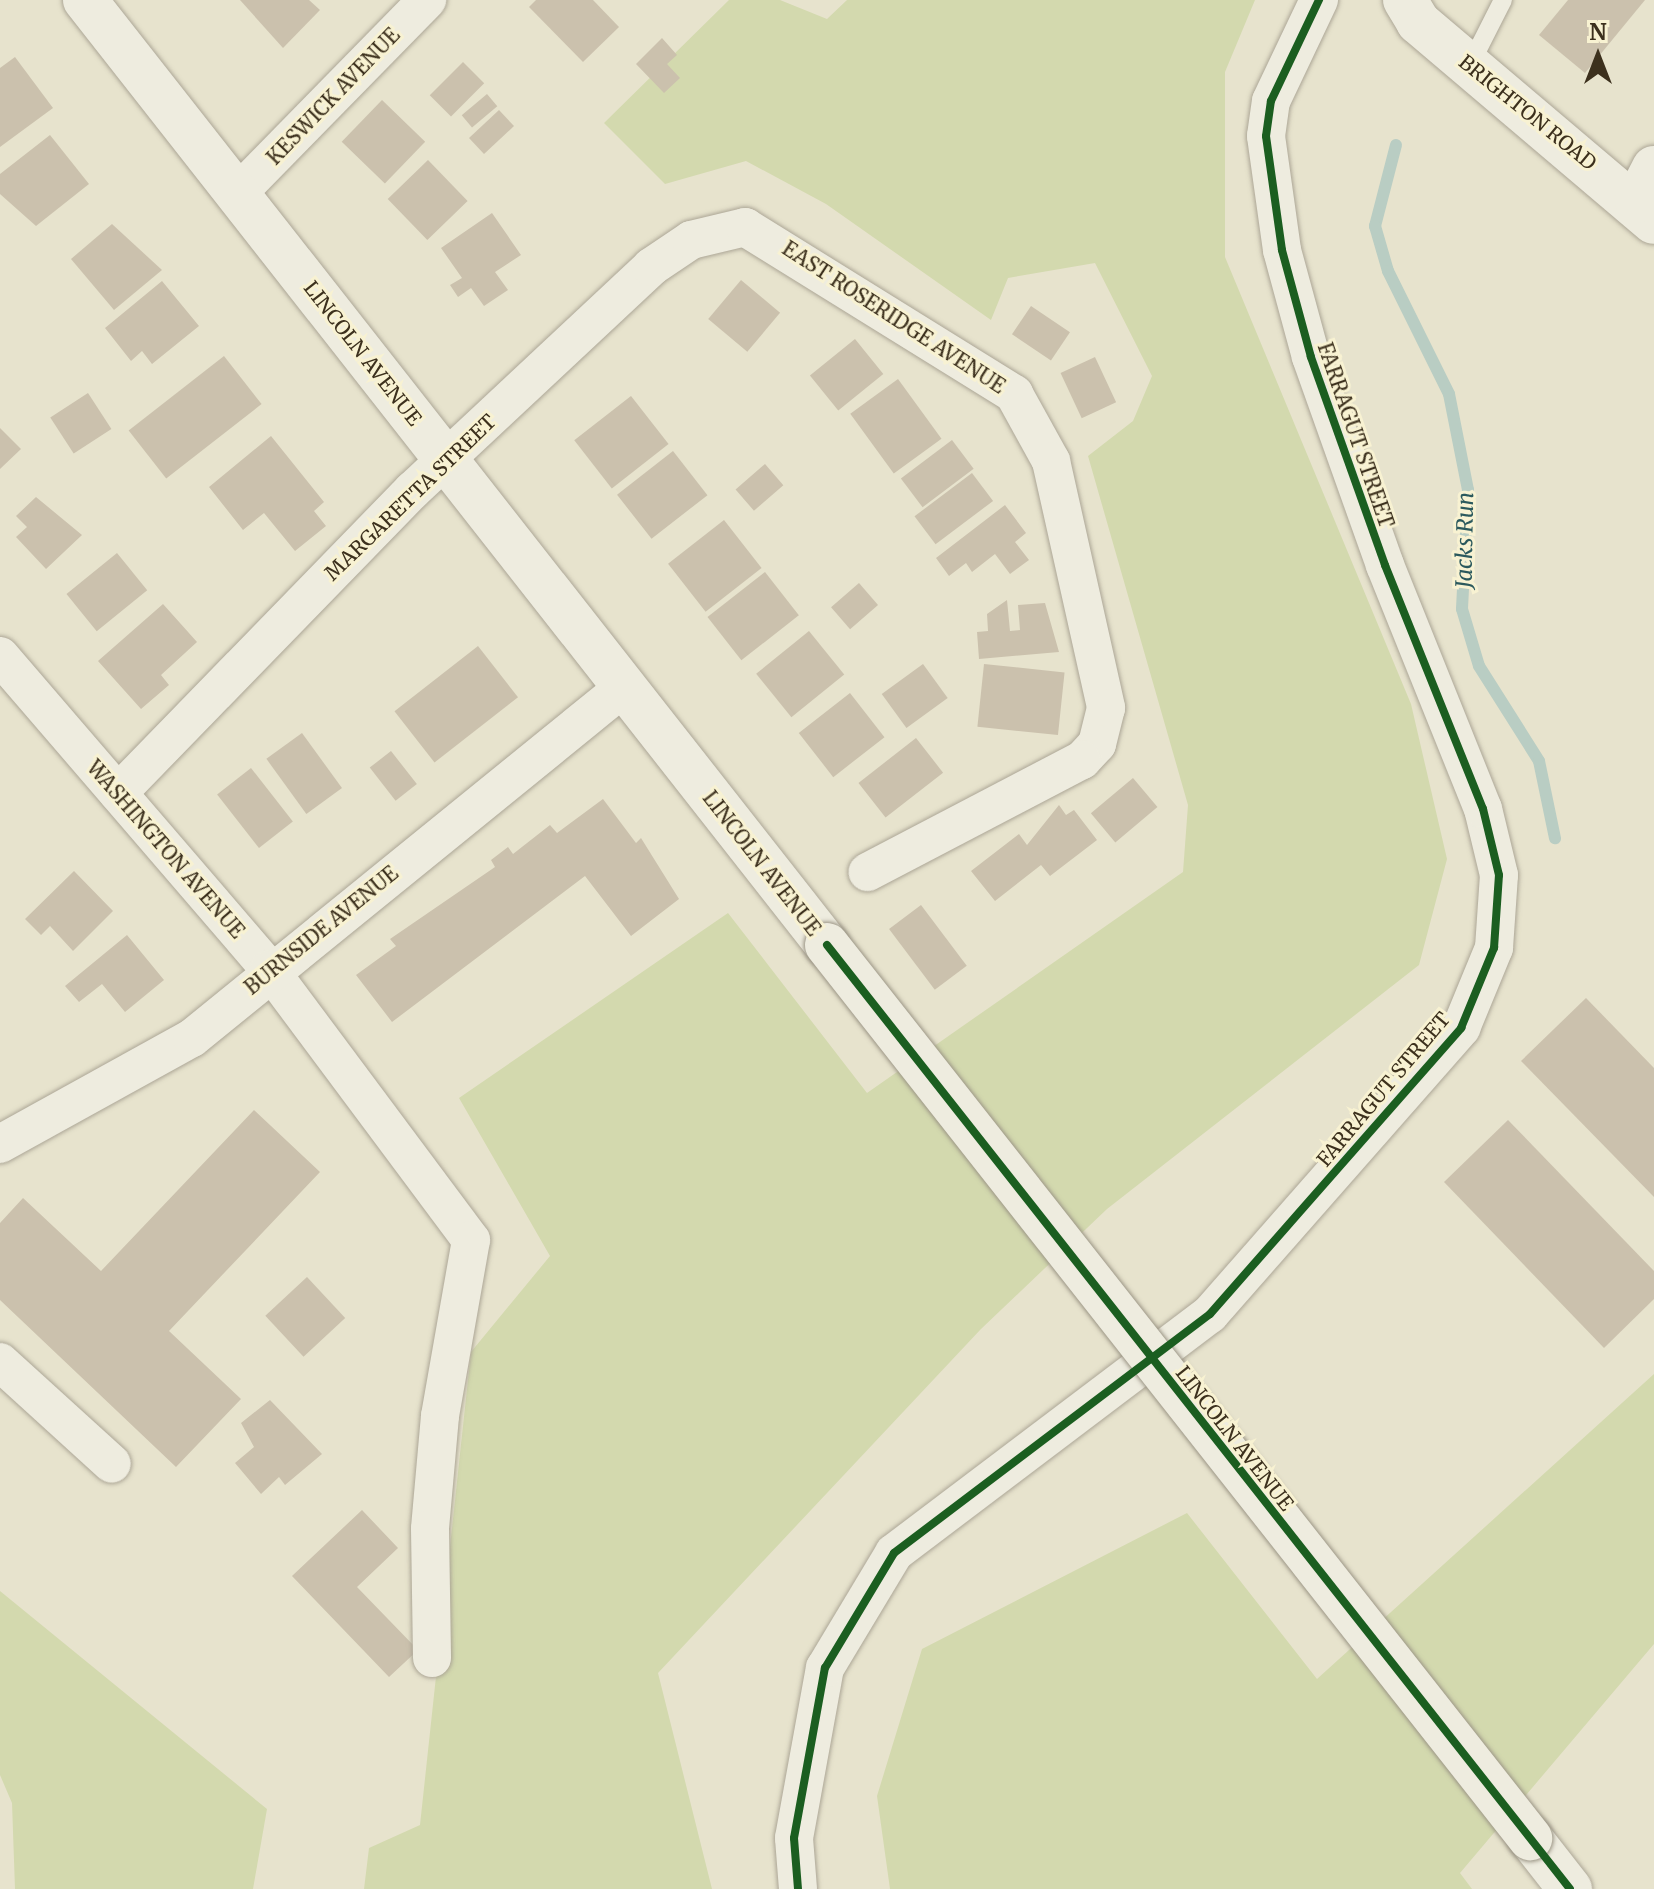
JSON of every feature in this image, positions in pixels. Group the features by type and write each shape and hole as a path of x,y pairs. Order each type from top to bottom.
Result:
{"street":[{"name":"LINCOLN AVENUE","path":"85,0 239,192 623,688 1570,1889"},
{"name":"KESWICK AVENUE","path":"239,192 427,0"},
{"name":"FARRAGUT STREET","path":"798,1889 794,1838 825,1668 894,1553 1210,1314 1461,1028 1494,948 1499,875 1483,809 1385,565 1311,357 1282,250 1266,136 1271,101 1319,0"},
{"name":"BRIGHTON ROAD","path":"1405,0 1418,22 1470,67 1648,197"},
{"name":"MARGARETTA STREET","path":"118,793 445,461 651,267 724,227"},
{"name":"EAST ROSERIDGE AVENUE","path":"724,227 766,236 1014,394 1051,461 1097,663 1104,725 1082,760 868,872"},
{"name":"WASHINGTON AVENUE","path":"0,656 269,969 471,1240 440,1416 430,1529 432,1658"},
{"name":"BURNSIDE AVENUE","path":"0,1144 192,1038 269,969 623,688"},
{"path":"0,1362 112,1464"}],"lane":[{"path":"1470,67 1503,0"}],"green space":[{"path":"729,0 780,0 827,19 847,0 1255,0 1225,72 1225,257 1411,704 1447,859 1419,965 1107,1209 981,1329 658,1673 712,1889 364,1889 369,1848 420,1825 471,1352 550,1256 459,1098 728,913 867,1093 1183,872 1188,805 1088,456 1133,421 1152,376 1095,263 1008,278 991,320 826,204 746,161 665,184 604,123"},
{"path":"1654,1374 1654,1644 1460,1873 1472,1889 890,1889 877,1796 922,1649 1187,1513 1317,1679"},
{"path":"0,1591 267,1809 253,1889 15,1889 12,1803 0,1775"}],"building":[{"path":"240,0 309,0 320,10 283,48"},
{"path":"536,0 593,0 619,27 583,62 529,7"},
{"path":"1568,0 1645,0 1585,73 1539,35"},
{"path":"662,38 677,55 667,64 680,78 664,93 636,64"},
{"path":"15,57 53,108 0,147 0,68"},
{"path":"463,62 484,83 451,116 430,95"},
{"path":"487,94 497,106 472,127 462,115"},
{"path":"382,100 425,142 385,183 342,142"},
{"path":"499,110 514,126 484,154 469,138"},
{"path":"50,135 89,184 36,226 0,194 0,174"},
{"path":"428,160 468,201 427,240 388,199"},
{"path":"492,213 521,255 495,272 508,290 484,306 471,288 458,297 450,285 462,278 441,248"},
{"path":"112,224 162,270 114,310 71,259"},
{"path":"741,280 780,313 747,352 708,319"},
{"path":"162,281 199,326 152,364 142,351 131,361 105,328"},
{"path":"1031,306 1070,332 1051,360 1012,334"},
{"path":"855,339 883,374 838,410 810,376"},
{"path":"224,356 262,404 166,479 129,430"},
{"path":"1095,357 1116,402 1082,418 1061,373"},
{"path":"898,379 941,439 894,474 850,414"},
{"path":"88,393 111,429 74,454 50,418"},
{"path":"631,396 669,444 612,488 574,440"},
{"path":"0,428 21,449 0,469"},
{"path":"271,436 324,502 314,511 326,526 295,551 264,513 243,530 209,487"},
{"path":"952,440 974,469 923,507 901,479"},
{"path":"673,451 707,495 652,539 617,495"},
{"path":"765,464 783,485 754,511 736,490"},
{"path":"972,473 993,501 936,544 914,516"},
{"path":"36,497 82,535 46,569 16,537 27,527 16,516"},
{"path":"1005,505 1026,533 1015,542 1029,560 1010,574 995,554 972,572 966,563 949,576 936,558"},
{"path":"724,520 762,568 706,612 668,564"},
{"path":"117,553 147,590 97,631 66,594"},
{"path":"765,572 799,615 741,660 707,617"},
{"path":"859,583 878,605 850,629 831,607"},
{"path":"1007,600 1010,631 1020,630 1018,605 1045,603 1059,652 979,659 977,632 988,631 987,614"},
{"path":"163,604 197,642 161,675 169,685 141,709 98,661"},
{"path":"809,631 844,675 791,717 756,674"},
{"path":"478,646 518,697 434,762 394,711"},
{"path":"923,664 948,698 906,728 882,694"},
{"path":"984,664 1065,672 1058,735 977,727"},
{"path":"850,693 884,737 833,777 799,733"},
{"path":"302,733 342,788 306,814 266,759"},
{"path":"916,738 943,773 886,818 858,783"},
{"path":"391,751 417,784 396,801 370,768"},
{"path":"251,768 293,822 259,848 217,794"},
{"path":"1133,778 1157,807 1115,842 1091,813"},
{"path":"603,799 636,843 641,838 679,899 631,936 585,876 392,1022 356,975 396,946 390,939 495,867 491,860 508,847 513,854 550,825 557,833"},
{"path":"1059,805 1066,815 1074,810 1097,840 1050,876 1041,865 995,901 971,871 1019,834 1027,845"},
{"path":"74,871 113,911 73,951 50,926 41,935 25,919"},
{"path":"921,905 967,966 935,990 889,929"},
{"path":"127,935 164,980 125,1012 102,984 79,1002 65,986"},
{"path":"1586,998 1654,1068 1654,1197 1521,1061"},
{"path":"254,1110 320,1172 169,1331 241,1399 176,1467 0,1300 0,1223 23,1198 101,1271"},
{"path":"1508,1120 1654,1271 1654,1299 1604,1348 1444,1182"},
{"path":"307,1277 345,1318 304,1357 265,1316"},
{"path":"270,1400 322,1454 285,1485 279,1477 261,1494 235,1463 254,1447 241,1423"},
{"path":"362,1510 398,1548 357,1587 418,1650 389,1677 292,1576"}],"waterway":[{"name":"Jacks Run","path":"1396,145 1375,226 1388,271 1449,394 1468,490 1462,609 1479,666 1539,761 1555,838"}],"cycle path":[{"path":"798,1889 794,1838 825,1668 894,1553 1210,1314 1461,1028 1494,948 1499,875 1483,809 1385,565 1311,357 1282,250 1266,136 1271,101 1319,0"},
{"path":"827,945 1570,1889"}]}
